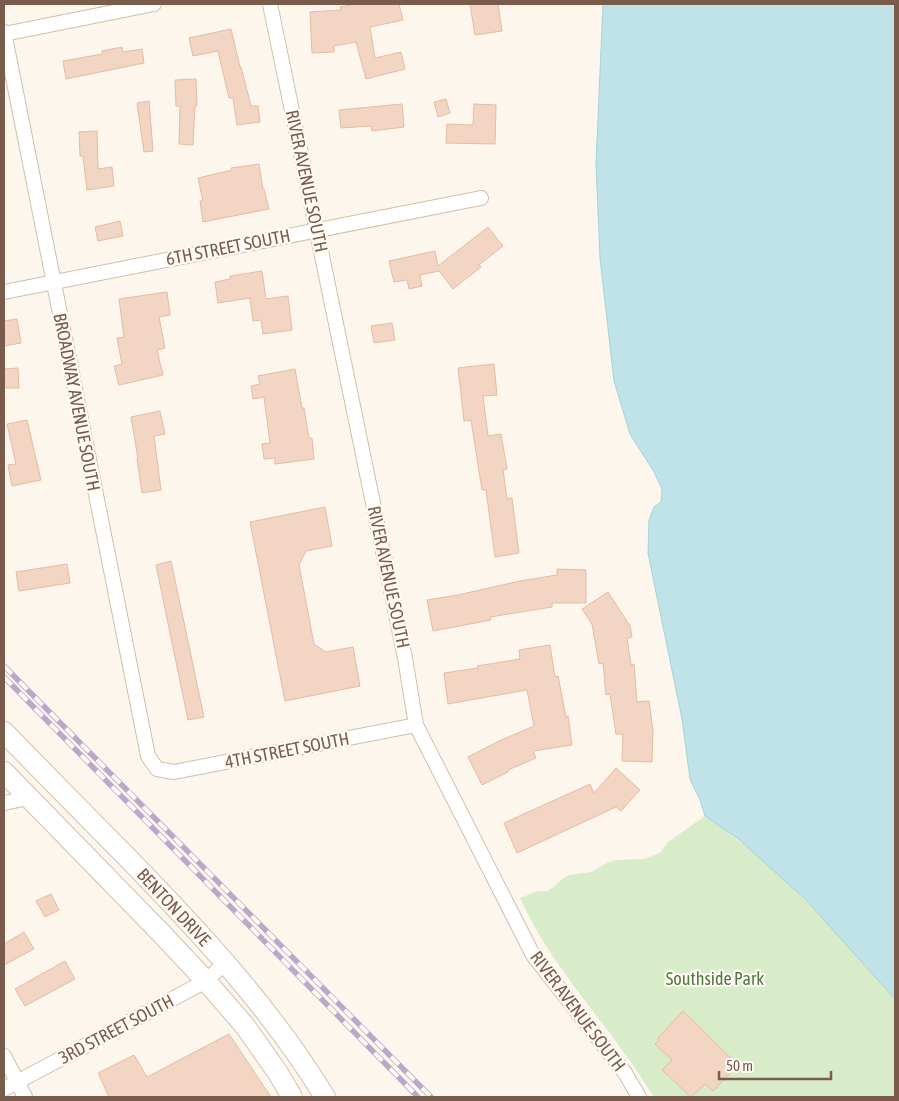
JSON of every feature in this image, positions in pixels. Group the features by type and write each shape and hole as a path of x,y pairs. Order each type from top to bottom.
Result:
{"main road":[{"name":"BENTON DRIVE","path":"4,732 196,928 268,1013 304,1062 325,1097"},
{"name":"BENTON DRIVE","path":"4,772 161,932 206,981 245,1026 278,1073 292,1097"}],"street":[{"path":"4,33 154,4"},
{"name":"RIVER AVENUE SOUTH","path":"270,4 405,658 416,725 533,955 626,1073 639,1097"},
{"name":"BROADWAY AVENUE SOUTH","path":"4,33 148,756 158,769"},
{"name":"6TH STREET SOUTH","path":"4,292 481,198"},
{"name":"4TH STREET SOUTH","path":"158,769 174,772 416,725"},
{"path":"4,803 28,798"},
{"name":"3RD STREET SOUTH","path":"4,1090 206,981 225,963"},
{"path":"4,1056 25,1097"}],"green space":[{"name":"Southside Park","path":"705,816 758,856 806,901 852,949 895,999 895,1097 654,1097 542,940 520,898 538,891 547,891 569,875 591,872 617,860 644,859 660,853 668,842"}],"water":[{"path":"603,4 895,4 895,999 805,899 737,838 705,816 690,779 682,719 648,553 649,520 654,507 661,502 662,489 654,472 630,434 614,381 600,258 596,164"}],"building":[{"path":"356,4 399,4 403,20 370,27 375,58 401,52 405,69 366,79 356,42 334,46 334,52 312,53 310,12 341,10 340,7"},
{"path":"470,4 498,4 502,31 475,35"},
{"path":"231,29 251,106 258,106 260,122 237,125 233,98 229,98 218,51 193,56 189,38"},
{"path":"122,47 123,52 142,49 144,63 66,79 63,61 102,54 102,51"},
{"path":"196,79 197,106 195,106 193,145 179,144 180,106 176,106 175,80"},
{"path":"446,99 450,113 438,117 434,102"},
{"path":"149,101 153,151 144,152 137,103"},
{"path":"402,104 404,127 372,131 371,126 341,128 339,110"},
{"path":"474,104 496,105 495,144 446,143 447,124 473,125"},
{"path":"97,131 98,169 112,167 114,186 87,190 83,156 80,156 79,132"},
{"path":"259,164 263,189 269,209 203,222 200,201 203,201 198,178 232,170 231,168"},
{"path":"120,221 123,236 98,241 95,227"},
{"path":"488,227 503,246 479,265 481,267 453,289 439,271 420,275 422,286 409,289 407,280 394,282 389,261 435,251 438,266"},
{"path":"262,271 266,299 288,296 292,330 263,334 261,320 253,321 250,298 218,303 215,282 230,279 230,276"},
{"path":"167,292 170,315 159,317 165,348 157,350 163,375 119,385 114,366 122,364 117,338 124,337 119,299"},
{"path":"17,319 21,343 4,346 4,321"},
{"path":"392,323 395,340 374,343 371,326"},
{"path":"494,364 497,395 483,396 488,436 501,434 507,469 503,470 507,499 512,498 519,553 495,557 486,490 482,490 471,420 464,421 458,368"},
{"path":"18,368 19,388 4,388 4,369"},
{"path":"295,369 309,438 312,438 314,459 275,464 275,458 264,459 262,444 270,443 264,397 253,399 251,386 260,384 258,376"},
{"path":"160,411 165,434 154,436 161,490 142,493 131,417"},
{"path":"27,420 41,480 12,486 8,465 16,464 7,424"},
{"path":"325,507 332,546 306,551 299,565 314,644 326,652 353,647 360,686 285,701 250,522"},
{"path":"171,561 204,717 188,720 156,565"},
{"path":"67,564 70,583 19,591 16,572"},
{"path":"557,569 586,570 586,603 552,603 552,607 490,617 491,620 433,631 427,600 557,575"},
{"path":"608,592 630,626 632,637 627,638 631,665 634,664 637,702 649,701 653,731 652,762 622,761 623,734 616,734 610,694 606,695 603,663 599,664 592,624 582,609"},
{"path":"550,645 555,677 558,676 566,717 568,716 572,745 533,751 536,758 508,770 508,772 482,785 468,757 534,726 527,690 448,704 444,673 520,659 519,650"},
{"path":"616,768 640,790 621,811 616,807 517,853 504,823 590,784 594,793"},
{"path":"51,894 59,910 45,917 36,901"},
{"path":"24,932 34,949 4,965 4,944"},
{"path":"65,961 75,979 25,1006 15,989"},
{"path":"683,1011 738,1065 713,1091 705,1084 691,1097 662,1070 672,1060 655,1044 659,1040 658,1038"},
{"path":"229,1034 271,1097 109,1097 98,1073 134,1055 147,1077"}],"railway":[{"path":"4,666 431,1097"},
{"path":"4,677 418,1097"}]}
